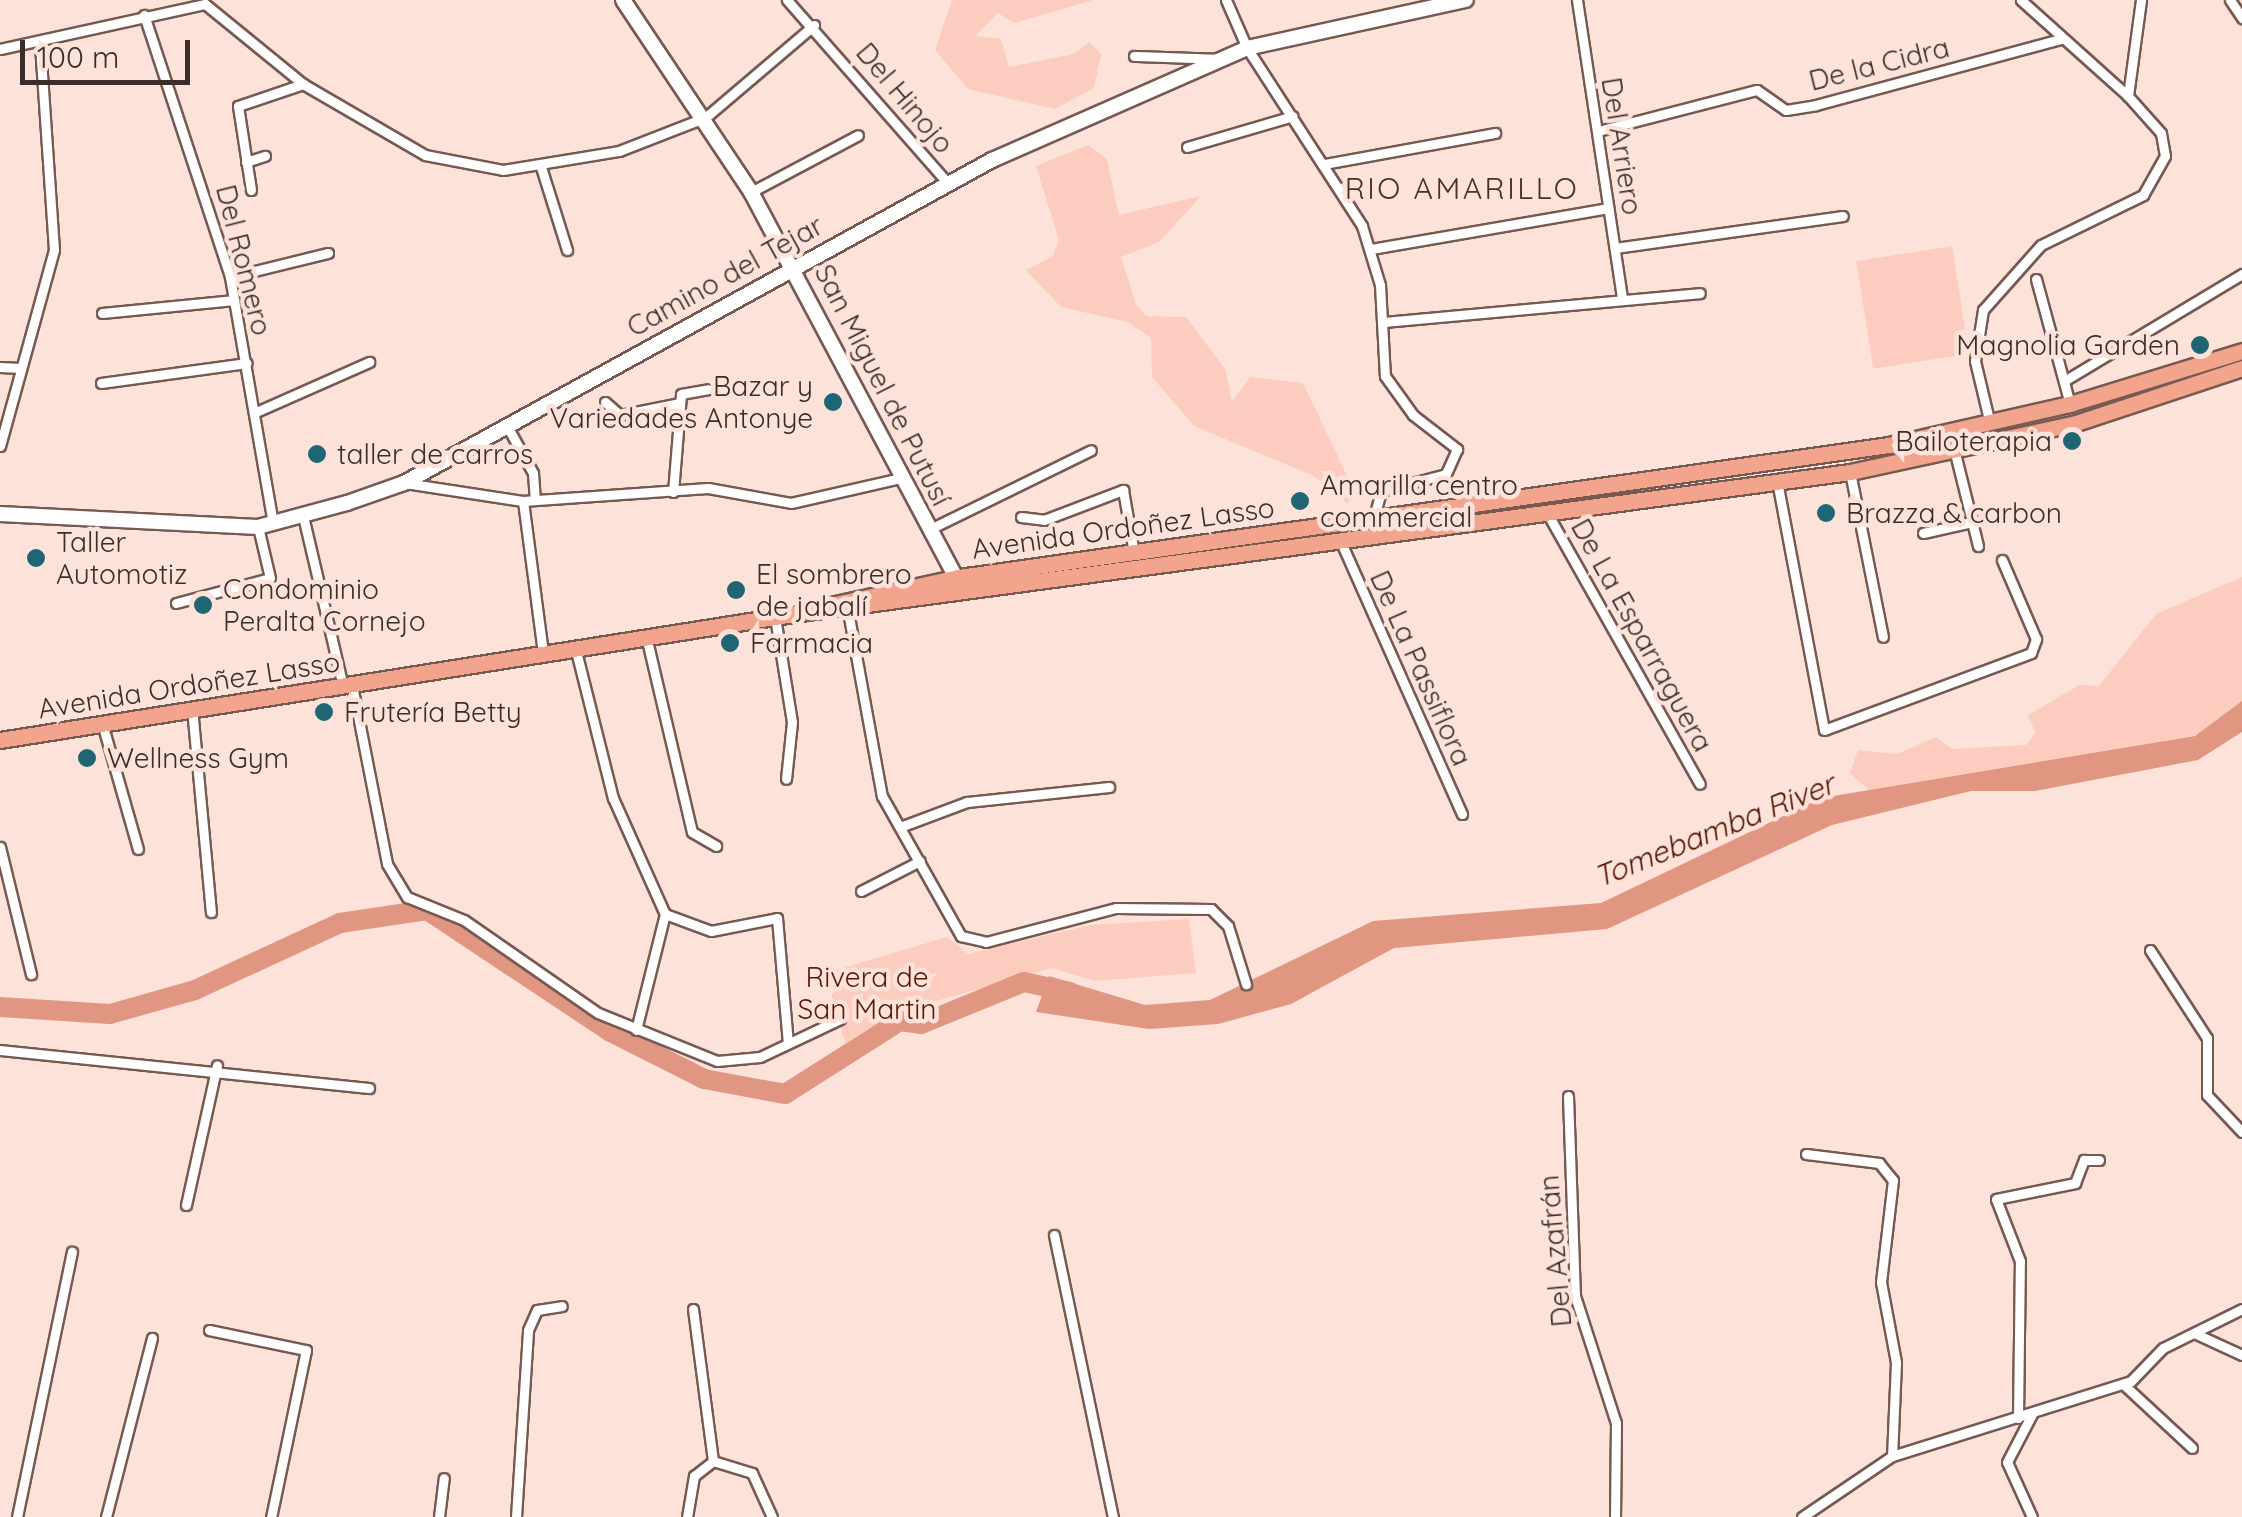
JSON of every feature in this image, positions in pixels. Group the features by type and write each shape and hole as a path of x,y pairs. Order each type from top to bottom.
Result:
{"main road":[{"name":"Avenida Ordoñez Lasso","path":"0,740 800,613 959,577 1990,424 2070,404 2242,351"},
{"name":"Avenida Ordoñez Lasso","path":"847,604 963,594 1545,509 1850,472 1996,444 2242,368"}],"street":[{"name":"San Miguel de Putusí","path":"623,0 706,117 794,267 901,478 959,577 963,594"},
{"name":"Del Hinojo","path":"787,0 814,25 947,182"},
{"path":"1226,0 1247,48 1324,164 1372,249 1383,322 1385,376 1396,396 1453,438 1458,459 1438,478 1381,491 1374,517"},
{"name":"Camino del Tejar","path":"0,514 265,525 404,483 947,182 1247,48 1466,0"},
{"name":"Del Arriero","path":"1577,0 1622,299"},
{"path":"1996,444 1976,361 1983,310 2041,246 2158,178 2161,133 2128,96 2021,0"},
{"path":"2128,96 2141,0"},
{"path":"2230,0 2242,18"},
{"path":"0,48 40,43 144,15 155,6 192,3 220,11 303,84 425,156 503,170 541,167 618,151 706,117 814,25"},
{"name":"Del Romero","path":"144,15 230,277 256,412 270,578 176,604"},
{"name":"De la Cidra","path":"1598,131 1757,90 1786,110 2061,39"},
{"path":"0,446 54,250 40,43"},
{"path":"1134,56 1220,59"},
{"path":"251,190 238,106 303,84"},
{"path":"1187,148 1293,116"},
{"path":"1324,164 1495,133"},
{"path":"750,192 858,135"},
{"path":"246,162 265,156"},
{"path":"541,167 566,250"},
{"path":"1372,249 1608,208"},
{"path":"1615,248 1843,216"},
{"path":"230,277 328,253"},
{"path":"2064,381 2242,274"},
{"path":"2036,279 2070,404"},
{"path":"1383,322 1700,294"},
{"path":"102,313 234,300"},
{"path":"256,412 369,362"},
{"path":"101,383 247,363"},
{"path":"0,367 21,368"},
{"path":"674,492 683,391 709,389"},
{"path":"605,402 620,416 679,403"},
{"path":"507,426 533,473 536,500"},
{"path":"930,530 1091,450"},
{"path":"1955,452 1978,546"},
{"path":"1850,472 1883,637"},
{"path":"404,483 523,501 674,492 791,503 901,478"},
{"path":"1778,481 1824,730 2031,653 2036,639 2002,560"},
{"path":"1021,516 1044,520 1123,490 1134,553"},
{"path":"523,501 543,653"},
{"name":"De La Esparraguera","path":"1545,509 1700,784"},
{"path":"304,516 398,890 464,920 636,1030 724,1062 788,1044 840,1020"},
{"path":"1924,533 1972,522"},
{"name":"De La Passiflora","path":"1340,540 1462,814"},
{"path":"847,604 869,754 900,827 973,942 1116,908 1211,909 1228,926 1246,984"},
{"path":"775,617 792,722 786,779"},
{"path":"646,636 692,832 716,846"},
{"path":"575,647 613,798 664,914 636,1030"},
{"path":"192,708 212,912"},
{"path":"102,723 138,849"},
{"path":"900,827 967,802 1108,787"},
{"path":"0,848 31,974"},
{"path":"861,891 920,861"},
{"path":"664,914 712,931 781,921 788,1044"},
{"path":"2150,950 2208,1038 2207,1095 2242,1132"},
{"path":"0,1050 217,1065 368,1088"},
{"path":"186,1205 217,1065"},
{"name":"Del Azafrán","path":"1568,1096 1575,1296 1616,1423 1616,1517"},
{"path":"1806,1154 1880,1163 1893,1180 1880,1282 1896,1362 1892,1456"},
{"path":"2018,1418 2020,1261 1996,1198 2075,1183 2084,1160 2099,1160"},
{"path":"1054,1234 1113,1517"},
{"path":"17,1517 72,1252"},
{"path":"516,1517 528,1330 537,1310 562,1306"},
{"path":"693,1308 713,1462"},
{"path":"1802,1517 1892,1456 2123,1384 2194,1333 2242,1309"},
{"path":"209,1330 306,1350 271,1517"},
{"path":"2194,1333 2242,1356"},
{"path":"106,1517 152,1338"},
{"path":"2123,1384 2192,1448"},
{"path":"2032,1414 2006,1462 2032,1517"},
{"path":"687,1517 694,1476 713,1462"},
{"path":"713,1462 752,1473 772,1517"},
{"path":"439,1517 444,1478"}],"green space":[{"path":"952,0 1093,0 1014,23 998,13 975,36 1001,39 1009,67 1074,54 1089,42 1101,54 1094,88 1055,109 968,89 935,50"},
{"path":"1088,145 1107,159 1119,215 1201,196 1159,242 1121,257 1136,304 1146,316 1186,317 1225,369 1232,402 1250,377 1303,383 1351,484 1348,504 1314,476 1194,426 1152,377 1151,338 1128,322 1061,307 1026,270 1053,256 1059,240 1036,166"},
{"path":"1952,246 1969,354 1873,369 1856,261"},
{"path":"2242,577 2242,701 2197,735 1872,793 1850,773 1858,750 1897,754 1936,737 1952,749 2026,745 2036,732 2027,716 2079,685 2099,686 2156,614"},
{"name":"Rivera de San Martin","path":"1189,919 1196,973 1094,981 1052,968 894,1013 845,1043 826,973 947,937 968,954 1090,925"}],"shaded area":[{"path":"2242,701 2242,732 2198,760 2035,791 1971,791 1832,825 1607,929 1394,948 1291,1004 1218,1024 1149,1029 1036,1012 1049,976 1145,1005 1210,1000 1373,921 1601,903 1821,798 2195,736"}],"waterway":[{"name":"Tomebamba River","path":"0,1007 110,1014 195,990 340,923 427,910 609,1031 704,1079 785,1094 900,1021 921,1024 1024,982 1070,992"}],"place":[{"name":"Magnolia Garden","path":"2200,345"},
{"name":"Bazar y Variedades Antonye","path":"833,402"},
{"name":"Bailoterapia","path":"2072,441"},
{"name":"taller de carros","path":"317,454"},
{"name":"Amarilla centro commercial","path":"1300,501"},
{"name":"Brazza & carbon","path":"1826,513"},
{"name":"Taller Automotiz","path":"36,558"},
{"name":"El sombrero de jabalí","path":"736,590"},
{"name":"Condominio Peralta Cornejo","path":"203,605"},
{"name":"Farmacia","path":"730,643"},
{"name":"Frutería Betty","path":"324,712"},
{"name":"Wellness Gym","path":"87,758"}],"district":[{"name":"RIO AMARILLO","path":"1462,188"}]}
